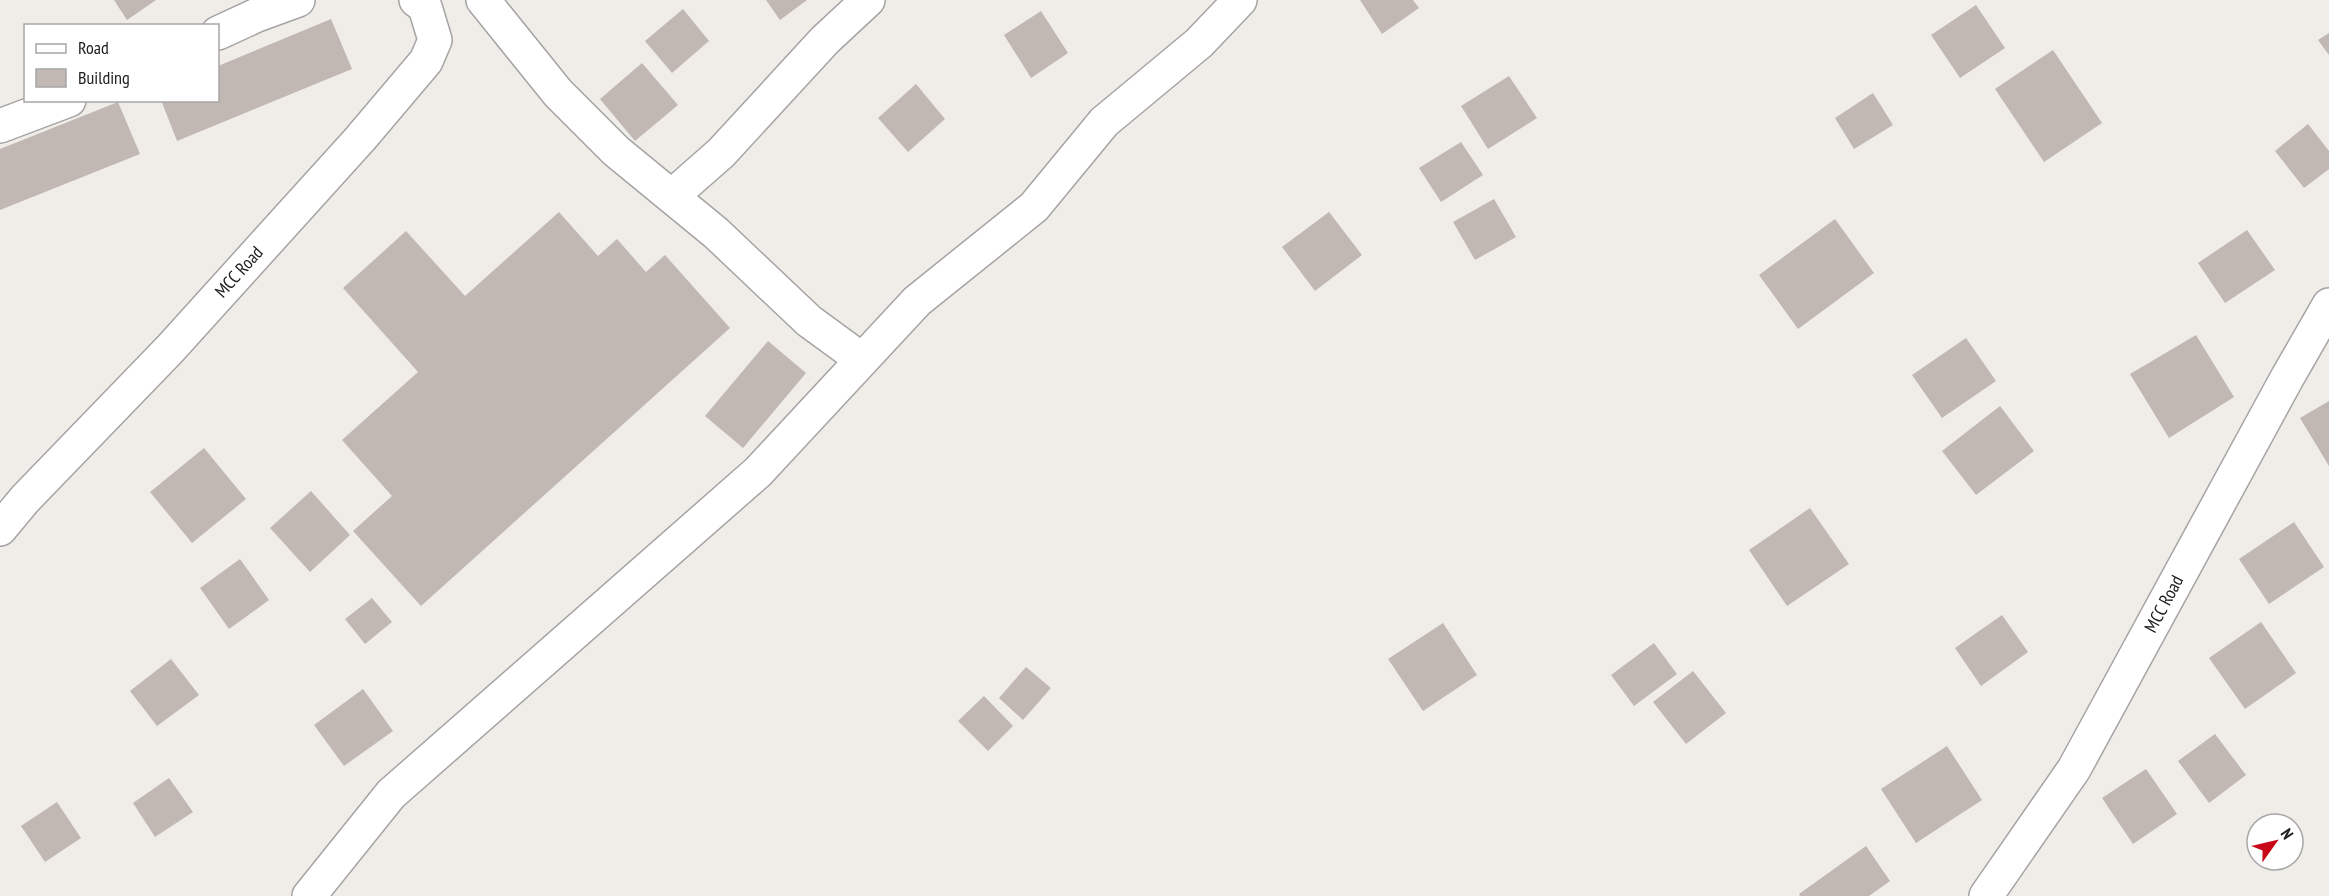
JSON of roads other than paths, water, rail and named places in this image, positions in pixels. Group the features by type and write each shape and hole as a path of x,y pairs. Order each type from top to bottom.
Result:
{"street":[{"path":"219,33 256,15 298,0"},
{"name":"MCC Road","path":"0,529 25,499 170,349 360,140 426,61 435,40 425,7 416,0"},
{"path":"483,0 558,93 616,151 717,233 809,321 861,359"},
{"path":"672,196 721,153 825,40 868,0"},
{"path":"309,896 391,794 758,472 917,301 1034,207 1104,122 1199,43 1240,0"},
{"path":"0,126 64,102"},
{"name":"MCC Road","path":"1986,896 2074,769 2329,305"}]}
